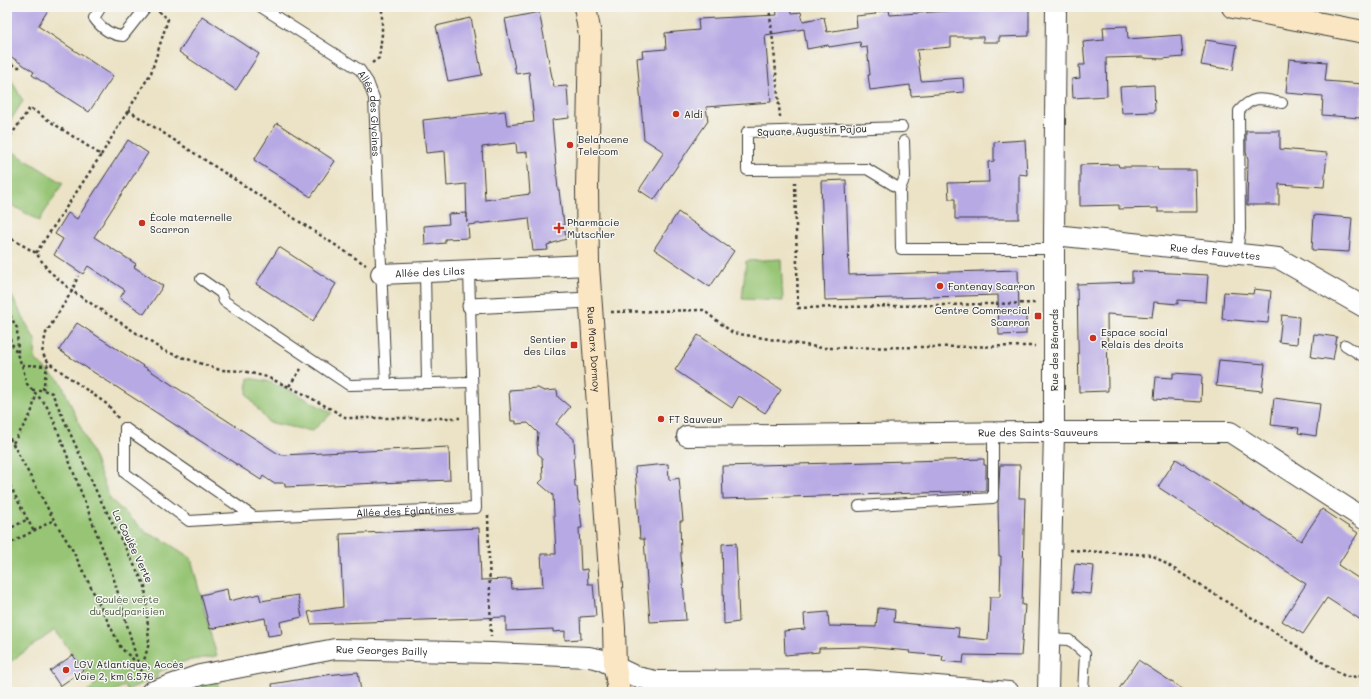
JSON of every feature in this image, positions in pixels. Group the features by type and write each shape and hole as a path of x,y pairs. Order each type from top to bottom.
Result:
{"main road":[{"name":"Rue Marx Dormoy","path":"585,7 590,35 587,188 588,265 615,667 620,692"},
{"path":"1233,7 1364,32"}],"street":[{"name":"Rue des Bénards","path":"1048,692 1054,432 1056,7"},
{"name":"Rue des Fauvettes","path":"1054,242 1278,258 1364,307"},
{"name":"Allée des Lilas","path":"381,274 588,265"},
{"path":"470,306 591,306"},
{"name":"Rue des Saints-Sauveurs","path":"687,436 1032,432 1230,432 1364,519"},
{"name":"Rue Georges Bailly","path":"151,692 200,675 335,649 492,652 589,657 599,659 637,677 656,681 865,686 1009,692"}],"lane":[{"path":"101,7 94,18 100,26 114,35 123,36 146,7"},
{"name":"Allée des Glycines","path":"261,7 360,70 368,82 374,98 381,274"},
{"path":"1237,254 1240,230 1239,111 1247,102 1260,98 1282,103"},
{"name":"Square Augustin Pajou","path":"900,189 867,169 747,170 747,132 902,127"},
{"path":"904,141 905,177 900,189 901,249 1054,242"},
{"path":"469,270 476,508"},
{"path":"425,272 427,383"},
{"name":"Allée des Lilas","path":"381,274 386,384"},
{"path":"201,279 221,293 224,301 349,385 472,382"},
{"path":"1345,345 1364,357"},
{"path":"125,428 254,517"},
{"name":"Allée des Églantines","path":"125,428 125,473 189,521 476,508"},
{"path":"859,506 993,498 993,433"},
{"path":"1049,639 1069,640 1085,654 1083,692"}],"path":[{"path":"36,253 101,155 151,73 168,19 153,7"},
{"path":"360,70 379,58 382,34 382,8 395,7"},
{"path":"769,7 781,131"},
{"path":"7,61 16,67 23,67"},
{"path":"7,141 30,108 101,155"},
{"path":"128,110 381,274"},
{"path":"794,170 798,308 1054,302"},
{"path":"7,236 36,253 48,270 72,291 164,351 220,370 243,371 268,377 289,386 347,418 473,418"},
{"path":"78,276 72,291 46,333 42,353 48,365 108,405 125,428"},
{"path":"591,306 703,310 733,333 822,348 1054,346"},
{"name":"La Coulée Verte","path":"7,310 17,328 18,357"},
{"name":"La Coulée Verte","path":"7,333 22,365 27,384 46,405 54,421 113,576 140,672 149,643 145,586 98,495 52,393 43,390"},
{"path":"289,386 309,358"},
{"path":"22,365 48,365"},
{"path":"31,390 43,390 48,365"},
{"path":"13,444 31,414 36,395"},
{"path":"7,433 54,520 72,549 121,648 138,665"},
{"path":"7,480 33,530"},
{"path":"476,508 488,508 492,652"},
{"path":"7,530 28,519"},
{"path":"7,545 54,520"},
{"path":"1051,550 1152,555 1346,677 1364,676"}],"green space":[{"path":"7,72 23,101 7,126"},
{"path":"10,150 63,183 39,221 7,202 7,156"},
{"path":"781,259 783,301 742,299 746,261"},
{"name":"Coulée verte du sud parisien","path":"7,287 36,342 36,360 61,382 95,460 110,499 147,533 163,540 191,558 217,656 186,661 156,673 158,677 127,690 125,686 111,692 86,692 95,685 55,630 7,664"},
{"path":"248,378 266,381 287,389 332,413 312,431 268,422 247,395"},
{"path":"217,682 219,692 178,692"}],"building":[{"path":"7,7 50,7 38,26 113,76 89,112 32,75 34,72 7,54"},
{"path":"776,7 791,7 792,13 801,12 803,21 824,17 827,32 857,27 856,16 876,14 875,12 889,10 890,15 974,9 974,7 1029,7 1029,36 999,37 999,42 983,42 983,37 951,37 951,47 917,50 921,81 963,78 964,92 911,96 910,85 870,90 867,47 861,48 860,42 829,47 828,45 807,49 804,29 765,35 771,102 706,107 708,121 654,200 639,190 664,152 644,139 637,58 643,57 642,51 666,49 665,33 699,30 698,19 777,15"},
{"path":"539,12 554,87 567,86 569,118 552,120 558,190 566,239 547,245 548,250 533,251 529,218 468,225 469,238 445,239 445,243 425,245 424,226 449,224 448,214 467,213 466,184 447,186 445,151 426,153 423,120 505,111 507,125 534,122 529,72 516,74 505,19","holes":["516,143 517,153 527,152 530,194 485,200 482,147"]},
{"path":"202,16 259,54 236,90 179,52"},
{"path":"471,18 482,75 448,81 436,26"},
{"path":"1127,26 1128,39 1181,35 1183,57 1162,59 1143,57 1106,58 1107,96 1073,98 1072,79 1080,78 1079,65 1085,65 1083,42 1104,40 1103,27"},
{"path":"1206,40 1237,45 1233,70 1201,65"},
{"path":"1289,59 1327,62 1325,81 1363,84 1360,118 1322,115 1323,96 1286,93"},
{"path":"1154,85 1155,112 1122,113 1120,87"},
{"path":"277,123 335,161 311,197 254,160"},
{"path":"1246,131 1280,131 1280,149 1327,153 1324,187 1279,184 1279,205 1247,205 1248,160 1246,152"},
{"path":"128,140 148,153 94,237 136,264 134,267 163,286 144,314 120,298 125,290 88,266 83,274 54,255 63,239 55,234 68,213 77,219"},
{"path":"1025,140 1027,175 1019,174 1019,219 955,219 955,199 949,199 948,183 989,182 988,162 994,161 994,142"},
{"path":"1118,164 1119,167 1157,167 1158,170 1196,170 1197,212 1158,212 1158,208 1119,209 1119,205 1080,206 1080,165"},
{"path":"846,180 849,275 1018,270 1019,312 1026,312 1026,334 999,335 998,295 825,300 821,181"},
{"path":"678,212 734,251 710,287 654,249"},
{"path":"1314,215 1352,218 1349,252 1312,250"},
{"path":"279,247 336,284 313,321 256,284"},
{"path":"1132,271 1208,275 1206,302 1178,300 1178,304 1154,302 1152,317 1107,314 1108,391 1079,392 1077,284 1132,282"},
{"path":"1254,289 1271,291 1268,323 1222,319 1224,292 1253,294"},
{"path":"1282,315 1299,317 1297,344 1279,342"},
{"path":"77,323 277,453 282,455 449,447 450,480 285,487 285,483 273,483 263,476 261,480 59,350"},
{"path":"1314,334 1337,337 1333,360 1311,357"},
{"path":"698,335 781,390 765,413 739,396 732,408 675,370"},
{"path":"1219,360 1265,364 1262,391 1216,386"},
{"path":"1173,373 1202,375 1201,402 1154,399 1156,377 1173,378"},
{"path":"538,388 544,391 557,390 558,397 570,407 556,424 574,439 575,457 573,459 575,486 577,487 582,528 579,528 581,570 587,569 588,584 593,584 596,616 580,617 581,639 565,640 565,631 553,632 553,629 506,631 506,617 311,624 308,612 343,607 340,534 479,528 481,580 511,579 512,589 543,587 541,554 556,554 553,495 539,483 543,479 542,457 538,454 538,433 528,423 516,424 516,421 511,421 509,390"},
{"path":"1274,398 1320,404 1316,436 1298,433 1299,428 1271,425"},
{"path":"984,459 984,465 986,465 986,491 723,499 722,466"},
{"path":"1176,459 1301,541 1322,509 1358,533 1338,565 1364,582 1364,622 1327,598 1303,634 1282,621 1306,584 1158,487"},
{"path":"668,464 669,480 679,478 683,521 680,521 681,556 686,620 650,622 644,539 640,539 635,467"},
{"path":"1000,465 1020,465 1019,498 1025,498 1022,605 1025,605 1021,656 964,655 963,663 942,661 943,656 865,647 819,648 819,652 785,655 784,631 805,629 804,614 828,612 829,626 876,627 878,608 895,610 894,622 959,628 958,637 988,640 990,597 1000,597 1001,556 999,556 998,501"},
{"path":"736,543 739,622 724,624 722,544"},
{"path":"1075,564 1094,566 1091,594 1072,592"},
{"path":"227,589 229,601 259,594 261,601 298,595 302,617 280,622 282,634 268,636 265,618 210,629 201,595"},
{"name":"LGV Atlantique, Accès Voie 2, km 6.576","path":"73,655 83,670 60,686 50,671"},
{"path":"1138,660 1187,692 1117,692"},
{"path":"358,672 361,692 273,692 272,684 326,675"}],"place":[{"name":"Aldi","path":"676,114"},
{"name":"Belahcene Telecom","path":"570,145"},
{"name":"École maternelle Scarron","path":"142,223"},
{"name":"Pharmacie Mutschler","path":"559,228"},
{"name":"Fontenay Scarron","path":"940,286"},
{"name":"Centre Commercial Scarron","path":"1038,316"},
{"name":"Espace social Relais des droits","path":"1093,338"},
{"name":"Sentier des Lilas","path":"574,345"},
{"name":"FT Sauveur","path":"661,419"},
{"name":"LGV Atlantique, Accès Voie 2, km 6.576","path":"66,670"}]}
